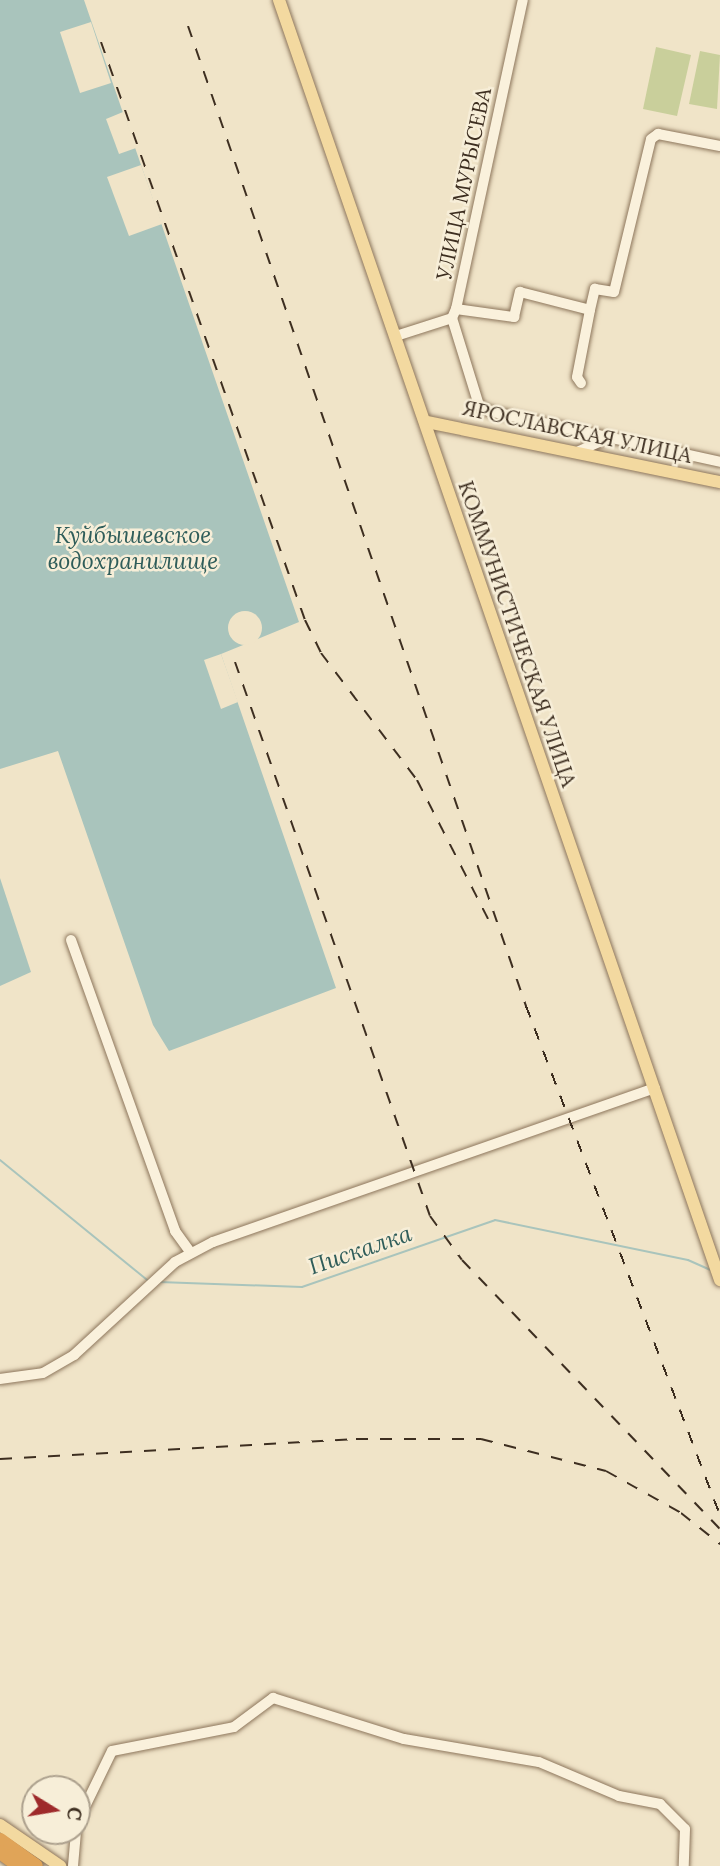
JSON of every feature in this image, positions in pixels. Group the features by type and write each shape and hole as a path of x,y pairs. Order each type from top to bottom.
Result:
{"highway":[{"path":"0,1840 36,1866"},
{"path":"0,1852 19,1866"}],"main road":[{"name":"КОММУНИСТИЧЕСКАЯ УЛИЦА","path":"279,0 427,422 720,1280"},
{"name":"ЯРОСЛАВСКАЯ УЛИЦА","path":"427,422 720,482"},
{"path":"0,1825 60,1866"}],"street":[{"name":"УЛИЦА МУРЫСЕВА","path":"454,313 523,0"},
{"path":"581,383 577,377 595,289 614,292 651,139 658,134 720,146"},
{"path":"396,337 454,313 514,317 520,292 590,310"},
{"path":"454,313 479,405 608,438 720,462"},
{"path":"579,451 608,438"},
{"path":"71,940 175,1231 191,1254"},
{"path":"0,1379 43,1373 74,1355 191,1254 654,1087"},
{"path":"91,1794 112,1751 234,1727 273,1698 404,1739 539,1762 619,1796 660,1804 685,1829 684,1866"},
{"path":"73,1866 75,1845"}],"green space":[{"path":"656,47 691,55 677,116 643,109"},
{"path":"700,51 720,55 717,109 689,104"}],"water":[{"name":"Куйбышевское водохранилище","path":"0,0 84,0 299,622 221,654 336,988 169,1051 153,1025 58,751 0,769"},
{"path":"0,878 31,972 0,986"}],"pier":[{"path":"91,22 111,83 80,93 60,32"},
{"path":"123,112 136,148 119,154 106,119"},
{"path":"141,165 162,224 129,236 107,177"},
{"path":"245,611 257,616 262,628 257,640 245,645 233,640 228,628 233,616"},
{"path":"221,654 238,702 221,709 204,660"}],"waterway":[{"name":"Пискалка","path":"0,1160 147,1280"},
{"name":"Пискалка","path":"159,1282 302,1287 495,1220 688,1260 710,1270"}],"railway":[{"path":"188,26 526,1006 720,1515"},
{"path":"101,42 305,620 321,653 417,780 488,919"},
{"path":"235,662 430,1216 462,1260 720,1529"},
{"path":"0,1459 356,1439 481,1439 606,1471 681,1513 720,1544"}]}
